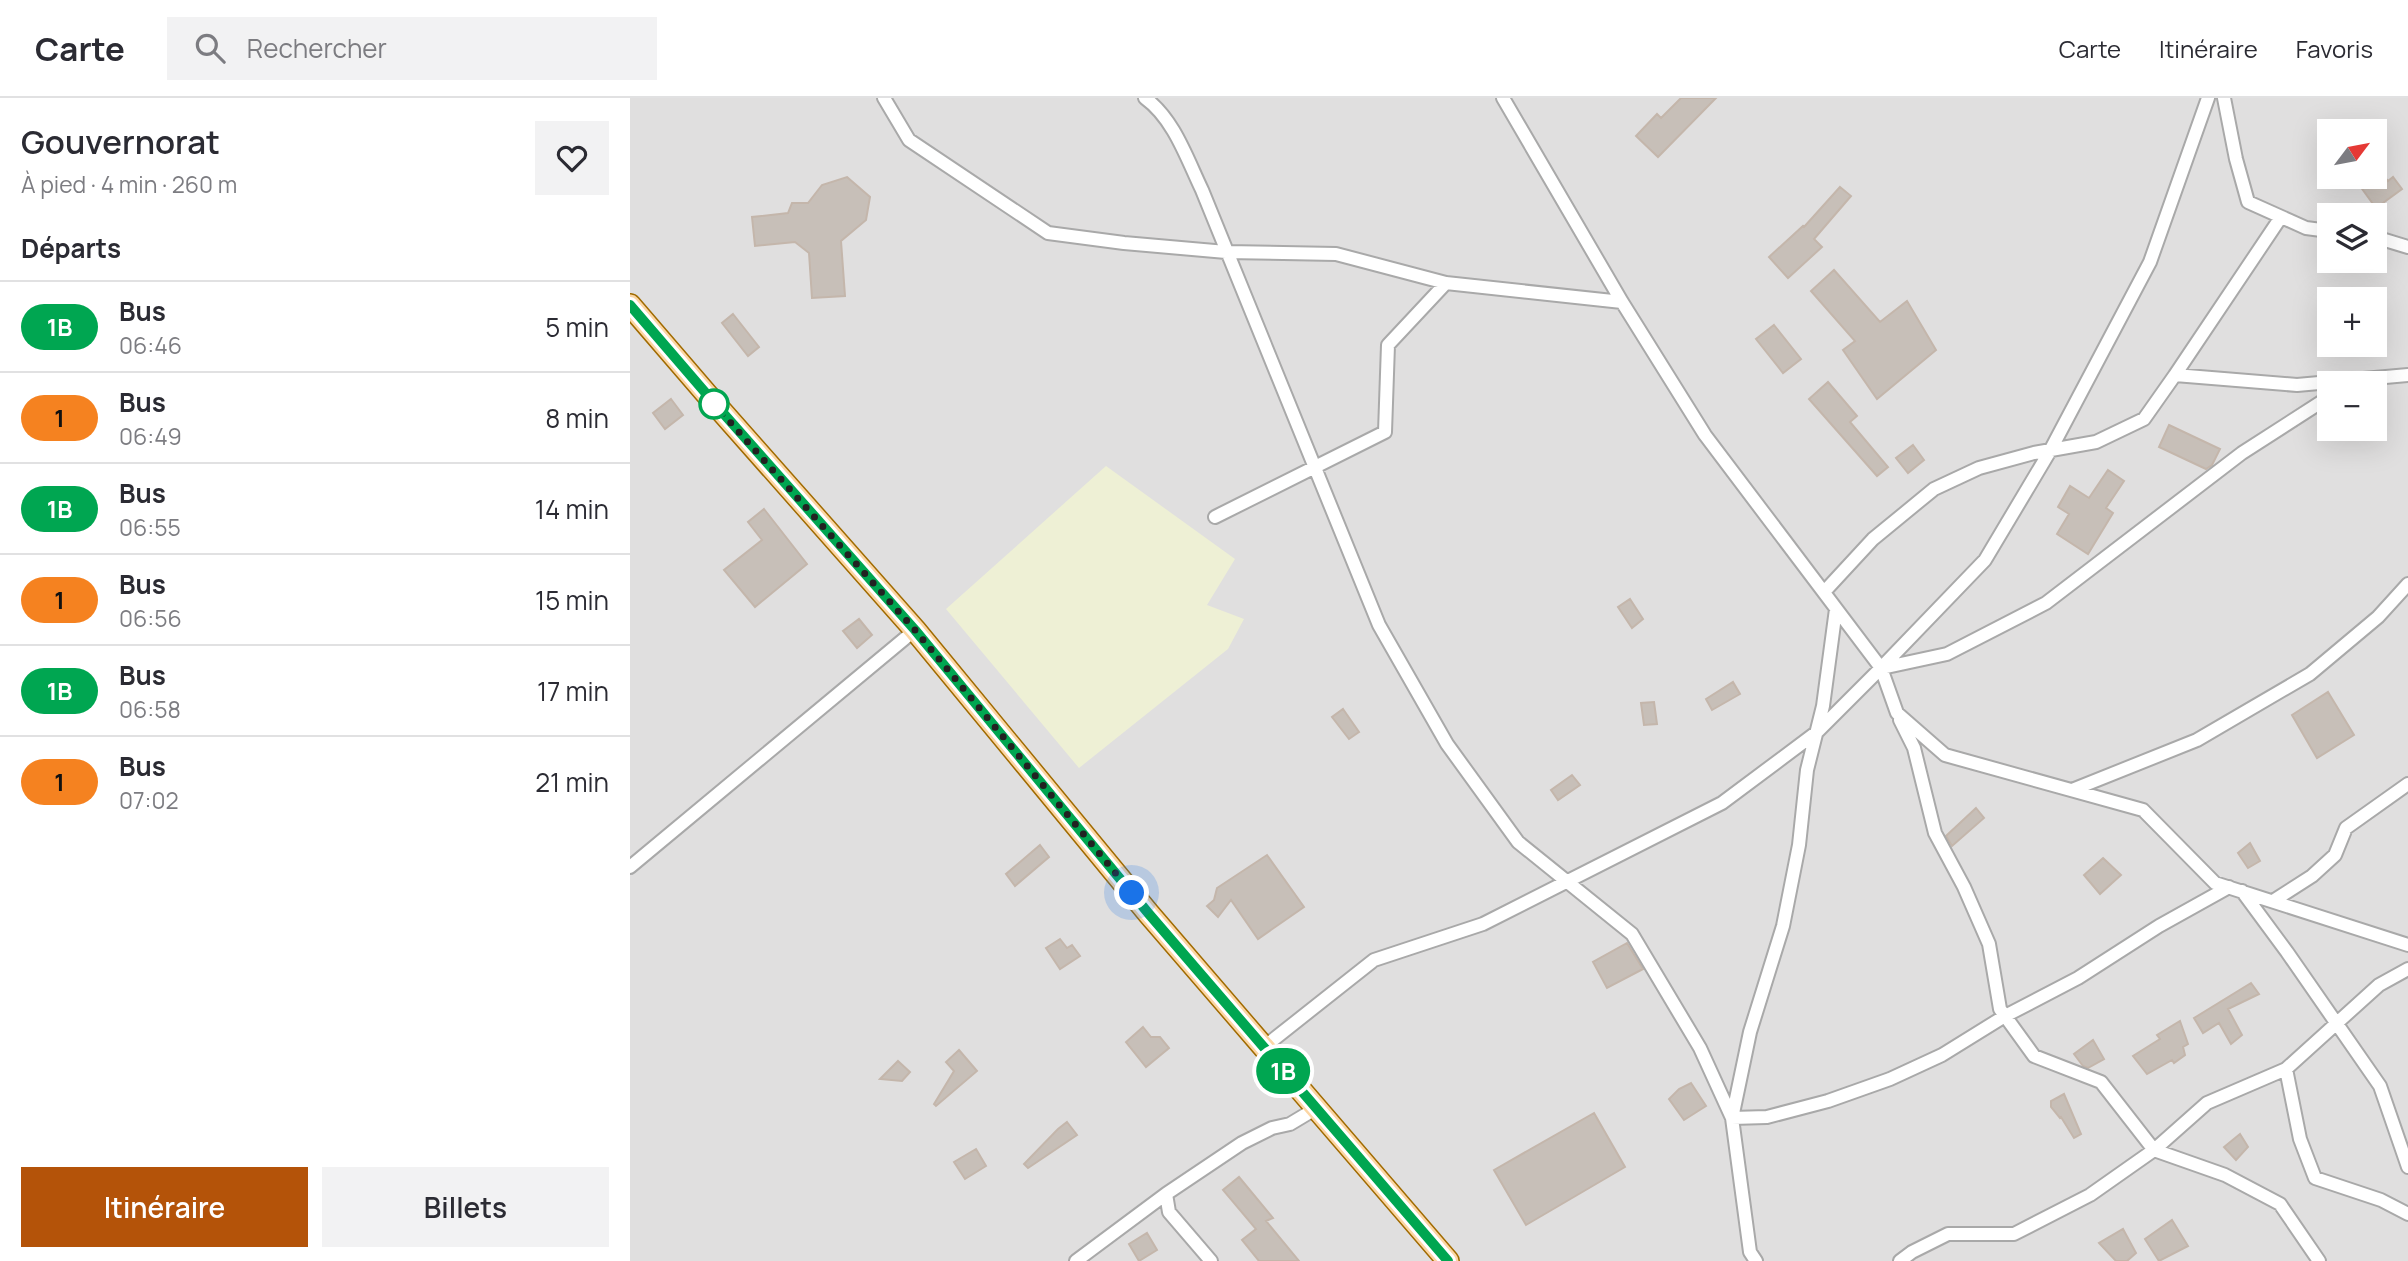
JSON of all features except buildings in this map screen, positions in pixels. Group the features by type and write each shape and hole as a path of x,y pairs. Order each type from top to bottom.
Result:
{"main road":[{"path":"630,304 915,630 1149,914 1448,1261"}],"street":[{"path":"884,98 909,140 1048,233 1226,252 1336,254 1446,284 1622,302"},
{"path":"1145,98 1153,104 1177,137 1202,190 1379,625 1447,744 1518,842 1632,934 1700,1048 1732,1118 1750,1252 1756,1261"},
{"path":"1503,98 1622,302 1705,435 1881,668 1897,713 1914,748 1935,833 1964,887 1989,944 2000,1009 2034,1056 2101,1082 2154,1150 2225,1175 2280,1204 2319,1261"},
{"path":"1264,1047 1374,960 1483,924 1722,803 1817,732 1881,668 1985,560 2050,450 2150,262 2208,98"},
{"path":"2224,98 2248,202 2306,228 2317,229"},
{"path":"1824,592 1873,539 1934,489 1979,468 2050,450 2096,442 2144,419 2281,217"},
{"path":"2387,241 2408,247"},
{"path":"1215,517 1385,432 1388,345 1446,284"},
{"path":"2175,375 2297,385 2317,384"},
{"path":"2387,378 2408,375"},
{"path":"1881,668 1947,654 2046,603 2242,453 2317,405"},
{"path":"2072,790 2197,740 2310,674 2378,617 2408,584"},
{"path":"1732,1118 1750,1032 1783,926 1799,845 1807,770 1823,706 1836,609"},
{"path":"630,867 915,630"},
{"path":"1897,713 1945,755 2143,810 2215,883 2408,944"},
{"path":"2273,901 2312,876 2335,855 2346,828 2408,784"},
{"path":"1732,1118 1767,1117 1828,1101 1890,1079 1942,1055 2005,1016 2078,978 2159,926 2235,889"},
{"path":"2235,889 2287,952 2380,1086 2408,1167"},
{"path":"1900,1261 1948,1234 2014,1234 2090,1195 2154,1150 2207,1103 2286,1069 2379,985 2408,969"},
{"path":"2286,1069 2300,1139 2315,1178 2381,1200 2408,1214"},
{"path":"1076,1261 1166,1194 1242,1143 1272,1128 1290,1124 1315,1108"},
{"path":"1166,1194 1169,1212 1211,1261"}],"shaded area":[{"path":"630,98 2408,98 2408,1261 630,1261"}],"green space":[{"path":"1106,466 1235,559 1207,605 1244,619 1228,649 1079,768 946,609"}],"bus line":[{"name":"1B","path":"630,305 915,630 1149,914 1448,1261"}],"route":[{"path":"714,404 915,630 1132,893"}]}
